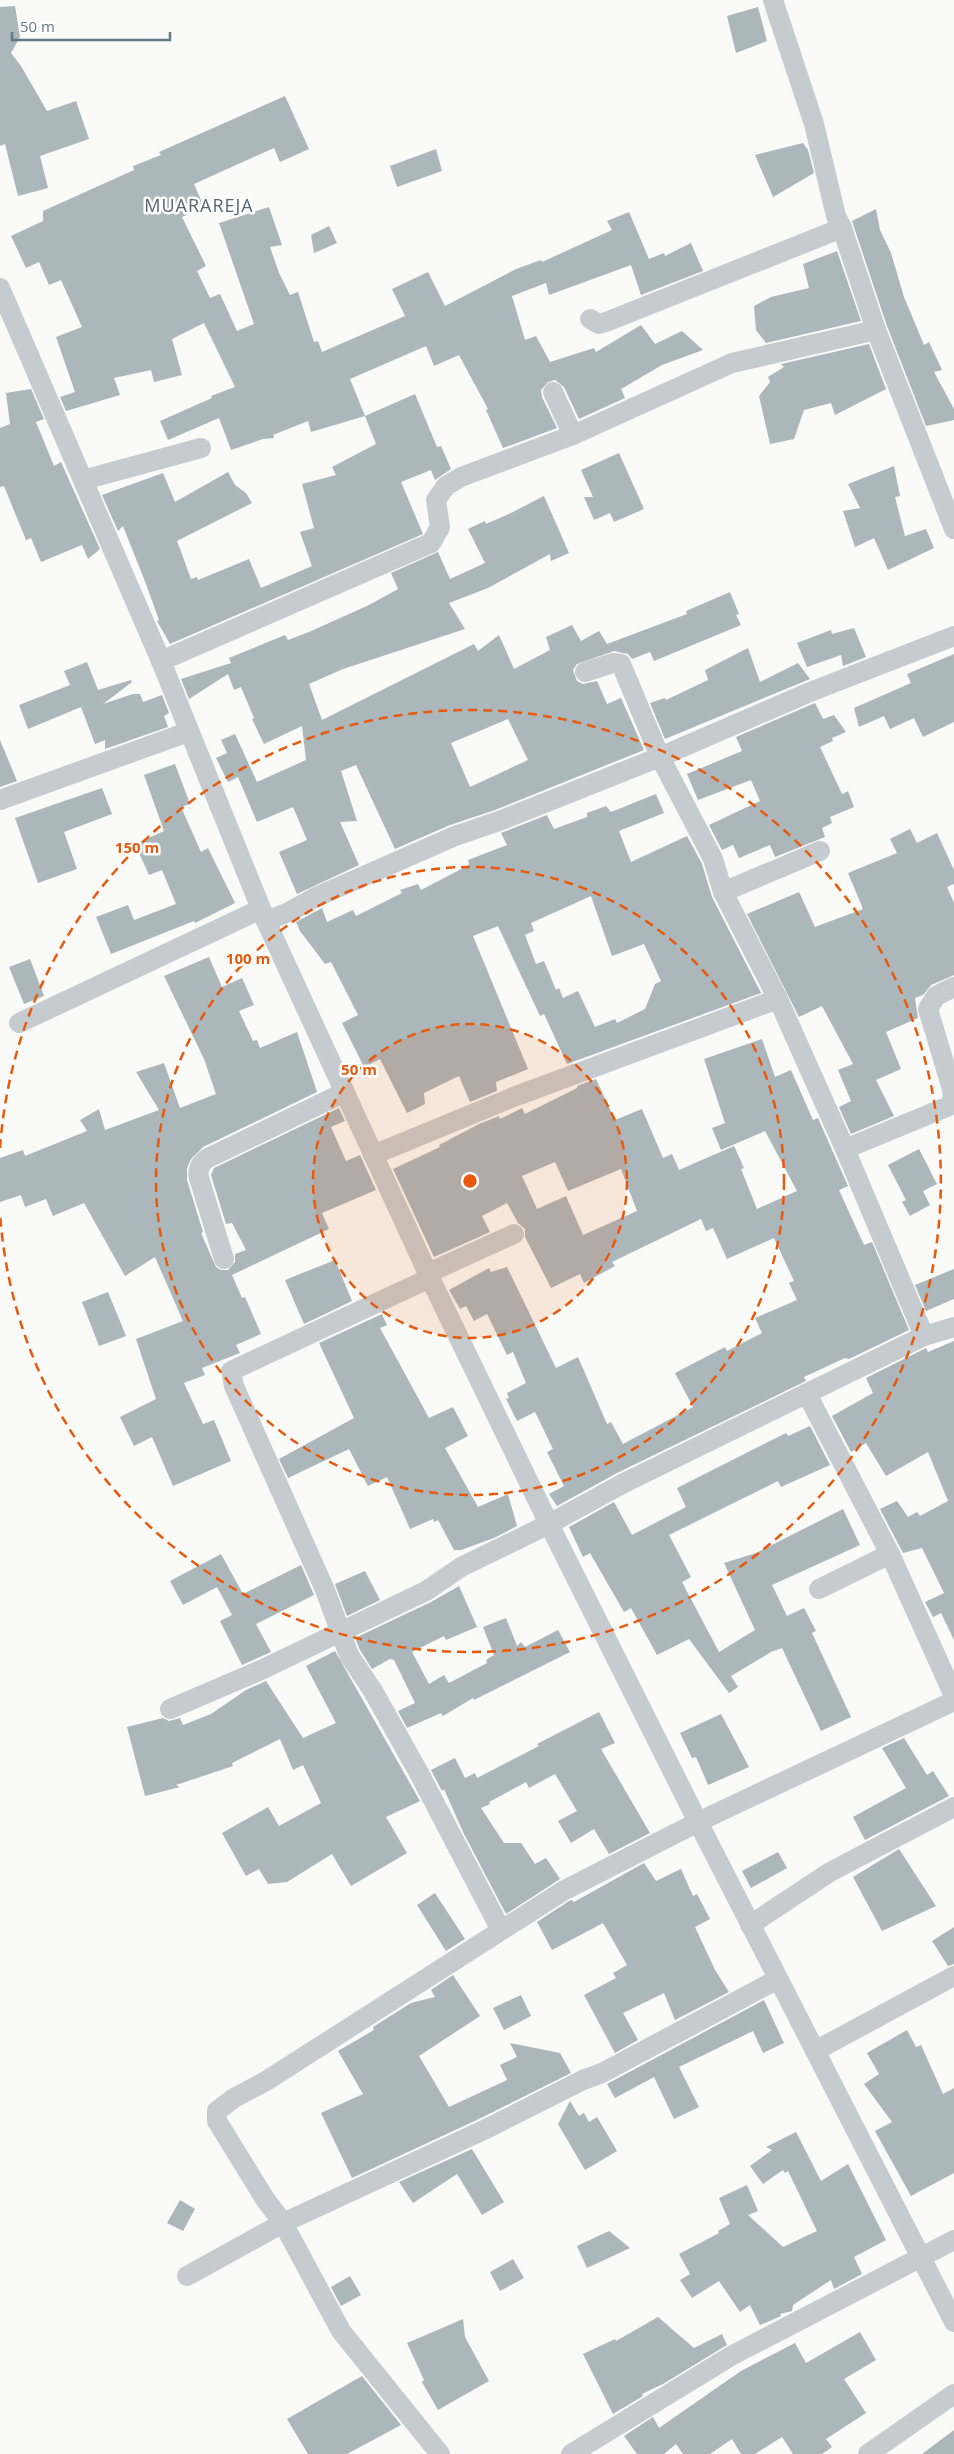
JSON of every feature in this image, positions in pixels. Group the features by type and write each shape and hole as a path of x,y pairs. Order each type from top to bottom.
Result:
{"street":[{"path":"773,0 814,124 836,216 842,228 876,330 954,529"},
{"path":"590,319 599,324 606,322 842,228"},
{"path":"0,288 160,661 264,915 429,1275 549,1524 698,1822 923,2258 954,2322"},
{"path":"160,661 432,543 440,527 436,500 446,486 461,477 573,435 732,363 876,330"},
{"path":"553,392 573,435"},
{"path":"82,480 201,448"},
{"path":"19,1023 264,915 289,912 314,898 455,836 499,822 810,692 954,636"},
{"path":"584,672 613,662 621,664 660,756 713,859 723,892 778,999 845,1149 924,1336"},
{"path":"0,800 188,732"},
{"path":"723,892 820,851"},
{"path":"845,1149 949,1106 953,1098 952,1090 928,1009 936,996 954,987"},
{"path":"374,1155 516,1096 778,999"},
{"path":"224,1259 199,1178 200,1165 208,1158 345,1092"},
{"path":"502,1930 373,1691 349,1655 325,1590 234,1386 231,1371 514,1234"},
{"path":"170,1709 261,1670 426,1591 461,1567 549,1524 622,1484 924,1336 954,1327"},
{"path":"807,1394 890,1554 954,1696"},
{"path":"819,1589 890,1554"},
{"path":"440,2454 341,2331 283,2223 265,2199 217,2121 217,2111 234,2098 266,2081 572,1886 698,1822 954,1701"},
{"path":"750,1925 830,1872 954,1806"},
{"path":"815,2051 954,1976"},
{"path":"187,2276 283,2223 486,2129 583,2080 602,2073 778,1979"},
{"path":"571,2454 731,2356 923,2258 954,2240"},
{"path":"868,2454 954,2394"}],"building":[{"path":"15,6 20,37 11,53 21,66 47,111 76,101 89,139 40,156 48,188 18,196 5,144 0,146 0,7"},
{"path":"758,7 767,41 736,53 727,16"},
{"path":"285,96 309,149 280,162 274,148 194,184 204,207 182,217 206,266 197,271 210,298 220,294 237,331 254,324 219,223 269,207 282,245 270,247 279,273 290,295 298,292 314,342 318,341 322,352 405,316 392,289 428,272 445,306 516,269 541,260 542,262 612,230 607,221 629,212 649,259 664,253 665,256 691,243 703,271 641,295 631,265 549,295 546,283 512,296 525,340 536,336 550,362 594,348 596,352 641,325 655,344 682,331 703,350 662,365 621,389 625,398 579,419 564,387 555,380 548,382 541,390 542,397 557,428 503,448 486,410 488,409 459,355 434,366 426,346 350,379 365,416 311,432 308,421 273,435 274,438 263,439 231,450 219,418 168,440 160,421 212,398 211,396 235,387 204,323 172,339 182,375 154,382 151,370 114,378 120,395 66,411 60,397 75,392 56,337 82,327 61,280 49,285 39,262 26,268 11,236 43,221 43,211 134,170 133,166 161,155 159,152"},
{"path":"803,143 808,150 814,173 773,197 755,155"},
{"path":"436,149 442,171 397,187 390,166"},
{"path":"876,209 880,230 891,253 904,297 924,345 929,342 942,370 934,372 954,409 954,420 926,426 887,326 852,221"},
{"path":"329,226 337,243 314,253 311,235"},
{"path":"837,251 861,321 766,343 756,330 754,306 771,297 809,288 803,264"},
{"path":"869,344 886,389 835,415 831,403 804,410 794,439 770,444 759,396 770,382 768,377 784,367 781,364"},
{"path":"31,389 44,419 36,422 54,466 61,462 100,549 88,559 82,545 41,562 31,538 26,540 4,486 0,487 0,428 10,424 6,393"},
{"path":"415,394 437,447 441,446 451,469 435,480 431,470 401,482 423,534 170,644 157,621 159,620 123,526 118,531 102,495 163,473 175,502 228,472 235,485 246,493 252,503 177,541 191,579 197,577 198,580 249,559 261,588 312,566 300,532 314,528 302,484 336,475 332,467 376,444 365,416"},
{"path":"619,453 644,509 614,522 610,513 594,520 584,497 593,497 581,470"},
{"path":"894,466 900,496 895,497 905,536 926,529 934,548 888,570 874,538 855,547 843,511 860,508 848,484"},
{"path":"544,496 569,553 551,561 550,554 488,588 449,603 465,629 343,669 309,684 322,720 474,644 478,651 499,635 514,669 550,650 546,637 572,625 581,641 599,631 607,644 687,614 686,611 730,592 739,614 736,615 741,625 654,661 650,652 632,659 628,654 614,651 577,664 573,670 577,681 583,684 597,681 607,704 621,698 644,750 495,810 450,825 395,849 356,765 341,771 357,821 340,822 359,865 297,894 279,852 307,840 293,807 257,822 238,777 228,782 216,758 227,753 221,740 235,734 257,782 306,760 302,726 264,744 252,719 254,718 241,687 234,690 228,674 189,699 181,679 231,663 229,658 285,635 288,640 369,605 398,589 391,573 438,552 450,579 485,563 468,529 485,521 486,524","holes":["508,719 528,760 470,787 451,743"]},
{"path":"854,628 866,657 843,666 841,655 807,667 797,643 831,630 832,634"},
{"path":"748,648 760,682 798,663 810,679 665,739 650,703 665,698 666,700 708,680 705,670"},
{"path":"954,654 954,722 923,737 914,718 890,729 884,716 859,727 854,708 911,683 907,674"},
{"path":"87,662 98,690 131,680 132,682 103,704 133,694 140,694 143,702 162,695 169,713 164,716 168,727 105,749 105,740 95,744 81,707 28,729 19,705 70,685 64,671"},
{"path":"815,703 823,719 834,715 846,732 832,738 833,741 820,747 842,794 848,791 854,807 830,817 832,823 822,828 825,837 775,857 770,845 739,858 733,845 722,850 709,825 760,801 751,780 698,800 687,774 742,751 736,737"},
{"path":"0,740 17,781 0,787"},
{"path":"175,764 190,804 181,807 201,852 208,848 235,903 195,923 194,921 111,954 96,917 128,905 134,920 176,904 162,870 149,875 135,844 164,831 144,775"},
{"path":"102,788 112,814 64,832 77,869 38,883 15,818"},
{"path":"656,794 664,813 619,831 631,862 687,836 702,864 712,897 761,993 567,1064 544,1014 540,1016 498,926 473,936 528,1069 496,1082 497,1091 470,1102 459,1076 424,1093 425,1104 407,1113 380,1059 364,1067 342,1023 358,1015 331,962 325,964 300,931 296,922 322,908 327,922 353,910 356,916 402,893 400,890 418,884 421,890 469,865 468,860 507,845 501,833 547,815 554,829 587,817 587,813 606,806 611,812","holes":["591,896 612,956 644,944 661,981 655,984 645,1009 617,1023 615,1019 595,1027 578,991 563,998 559,988 556,990 544,961 536,964 525,935 534,931 531,923"]},
{"path":"910,829 917,843 937,833 954,870 954,884 947,887 954,903 954,975 931,985 923,995 915,998 918,1018 886,1032 901,1069 876,1080 894,1116 851,1134 839,1107 851,1101 838,1070 853,1064 822,1006 799,1017 747,914 799,892 815,927 863,909 848,873 897,853 890,839"},
{"path":"209,957 222,987 242,978 254,1005 239,1011 253,1041 257,1040 260,1048 297,1032 317,1092 203,1147 191,1159 187,1168 187,1180 203,1232 201,1233 216,1267 221,1270 228,1270 235,1262 235,1254 246,1250 232,1223 226,1224 211,1175 214,1168 339,1108 345,1121 331,1127 346,1161 360,1155 376,1190 322,1213 329,1229 232,1275 242,1298 245,1297 261,1334 236,1345 240,1353 202,1368 205,1375 184,1383 203,1424 214,1420 231,1461 173,1486 152,1437 134,1446 120,1417 156,1399 136,1339 183,1321 155,1257 125,1276 84,1203 53,1216 46,1199 25,1207 21,1195 0,1202 0,1158 23,1150 25,1156 87,1131 80,1120 99,1109 105,1130 159,1110 136,1072 164,1063 180,1108 216,1094 204,1059 164,976"},
{"path":"30,959 44,996 24,1004 9,967"},
{"path":"762,1039 775,1077 791,1070 813,1120 818,1118 848,1186 839,1190 864,1245 872,1242 909,1330 849,1359 845,1358 804,1377 806,1381 617,1473 557,1506 549,1494 564,1486 547,1452 553,1449 535,1412 517,1421 506,1399 509,1398 507,1393 526,1383 513,1352 507,1355 487,1314 474,1321 466,1306 460,1309 449,1290 489,1268 491,1272 507,1267 556,1368 578,1357 607,1424 611,1422 623,1444 693,1407 675,1373 725,1347 727,1351 762,1333 755,1318 797,1300 789,1283 794,1281 774,1238 727,1259 713,1228 706,1231 701,1219 612,1262 615,1266 584,1283 580,1274 551,1288 525,1237 525,1229 518,1223 507,1203 482,1216 490,1232 434,1257 393,1169 440,1147 439,1145 479,1124 499,1116 500,1119 522,1108 525,1114 577,1088 577,1086 596,1079 615,1120 642,1109 663,1158 672,1154 679,1170 734,1146 744,1168 741,1169 757,1209 797,1191 765,1131 721,1150 712,1128 725,1123 704,1059","holes":["555,1162 568,1191 621,1169 637,1211 583,1235 566,1196 537,1209 522,1176"]},
{"path":"919,1149 937,1184 923,1191 930,1205 910,1216 902,1202 906,1200 888,1165"},
{"path":"335,1260 352,1301 304,1324 285,1280"},
{"path":"954,1269 954,1299 926,1311 915,1285"},
{"path":"108,1292 126,1336 99,1346 82,1302"},
{"path":"382,1314 387,1325 380,1328 429,1418 453,1407 468,1436 445,1448 478,1507 508,1494 517,1526 494,1538 461,1550 454,1550 438,1520 434,1522 433,1519 410,1529 387,1477 368,1486 349,1449 288,1478 279,1459 354,1418 319,1343"},
{"path":"954,1341 954,1640 941,1613 933,1617 925,1602 944,1593 922,1548 903,1553 880,1509 897,1501 908,1517 917,1512 920,1516 948,1501 928,1452 886,1476 866,1443 851,1452 832,1416 873,1393 866,1378 926,1348 928,1352"},
{"path":"810,1426 830,1465 781,1487 778,1481 669,1535 691,1577 682,1582 719,1652 755,1630 724,1563 756,1553 843,1509 860,1545 772,1585 787,1616 804,1608 816,1631 812,1633 851,1717 821,1731 782,1648 771,1652 731,1676 738,1687 729,1693 689,1639 657,1655 631,1608 624,1612 590,1553 583,1557 569,1527 614,1502 632,1535 686,1507 677,1488 786,1433 788,1436"},
{"path":"221,1554 243,1594 301,1565 314,1595 256,1624 271,1652 242,1665 220,1621 232,1615 217,1587 183,1605 170,1581"},
{"path":"365,1571 380,1600 347,1616 335,1584"},
{"path":"459,1586 477,1627 446,1640 444,1636 412,1652 429,1684 444,1675 449,1683 487,1663 486,1660 494,1655 483,1627 506,1618 517,1646 521,1642 525,1647 558,1630 570,1652 474,1700 473,1698 443,1716 441,1713 407,1728 398,1711 415,1703 394,1660 390,1659 372,1669 355,1638 431,1602"},
{"path":"335,1651 420,1801 386,1817 407,1853 351,1886 332,1854 287,1882 268,1884 259,1869 246,1876 222,1833 268,1807 279,1826 321,1803 303,1765 293,1770 280,1739 232,1763 233,1766 176,1785 180,1787 145,1796 127,1727 163,1718 169,1721 180,1718 183,1725 211,1714 246,1690 266,1681 303,1738 336,1723 306,1666"},
{"path":"599,1712 615,1743 601,1749 650,1833 609,1854 594,1829 571,1843 558,1821 577,1811 555,1774 529,1788 526,1782 489,1802 490,1804 481,1808 504,1843 521,1843 535,1864 546,1858 560,1879 506,1914 464,1834 444,1789 442,1791 431,1770 455,1758 465,1778 475,1773 477,1778"},
{"path":"721,1714 749,1767 708,1785 696,1757 692,1758 680,1733"},
{"path":"904,1738 927,1775 933,1771 949,1796 865,1840 853,1817 906,1788 882,1748"},
{"path":"899,1849 936,1906 882,1931 853,1877"},
{"path":"778,1852 787,1868 751,1888 742,1871"},
{"path":"644,1863 656,1881 681,1869 693,1896 697,1894 710,1919 695,1927 715,1970 729,1992 675,2020 664,1993 623,2013 638,2040 615,2053 584,1995 616,1978 613,1973 627,1965 603,1923 552,1950 537,1922 569,1901 572,1900 574,1902"},
{"path":"435,1893 465,1939 446,1951 417,1905"},
{"path":"954,1927 954,1964 948,1966 932,1941"},
{"path":"453,1975 480,2016 419,2056 449,2107 507,2080 500,2065 517,2057 510,2043 560,2053 571,2073 481,2118 352,2178 321,2113 363,2094 338,2051 374,2030 373,2027 411,2003 435,1997 431,1990"},
{"path":"521,1995 531,2016 504,2030 493,2008"},
{"path":"764,2000 784,2043 763,2053 753,2031 679,2067 699,2107 674,2119 654,2077 615,2098 607,2084"},
{"path":"907,2030 916,2047 921,2045 943,2094 954,2088 954,2173 911,2196 875,2131 892,2122 864,2084 879,2074 867,2053"},
{"path":"570,2101 579,2116 584,2113 589,2122 597,2117 617,2151 585,2170 558,2124"},
{"path":"796,2132 821,2181 848,2164 886,2240 854,2257 862,2274 834,2289 831,2280 793,2305 792,2311 780,2314 781,2316 760,2325 750,2305 740,2312 719,2281 692,2298 680,2280 690,2274 679,2254 719,2233 718,2231 730,2224 719,2198 747,2185 758,2211 748,2215 783,2247 817,2231 788,2171 785,2173 783,2170 763,2184 750,2166 772,2150 766,2147"},
{"path":"472,2149 504,2202 482,2215 457,2174 413,2203 399,2182"},
{"path":"180,2200 195,2209 183,2231 167,2223"},
{"path":"609,2231 630,2248 587,2268 577,2246"},
{"path":"513,2259 524,2278 500,2291 490,2272"},
{"path":"350,2276 361,2295 341,2306 331,2287"},
{"path":"658,2317 694,2348 722,2334 727,2345 663,2384 642,2394 643,2396 613,2414 583,2354 615,2339 616,2341"},
{"path":"463,2319 465,2337 489,2381 438,2410 422,2382 424,2380 407,2343"},
{"path":"860,2332 876,2360 844,2379 866,2413 826,2439 832,2447 822,2454 793,2454 782,2437 755,2454 741,2454 732,2439 710,2454 683,2454 676,2444 664,2454 637,2454 624,2436 653,2417 659,2428 741,2371 795,2343 806,2363"},
{"path":"362,2376 401,2425 347,2454 308,2454 287,2419"},
{"path":"954,2430 954,2454 922,2454"}],"district":[{"name":"MUARAREJA","path":"199,206"}]}
